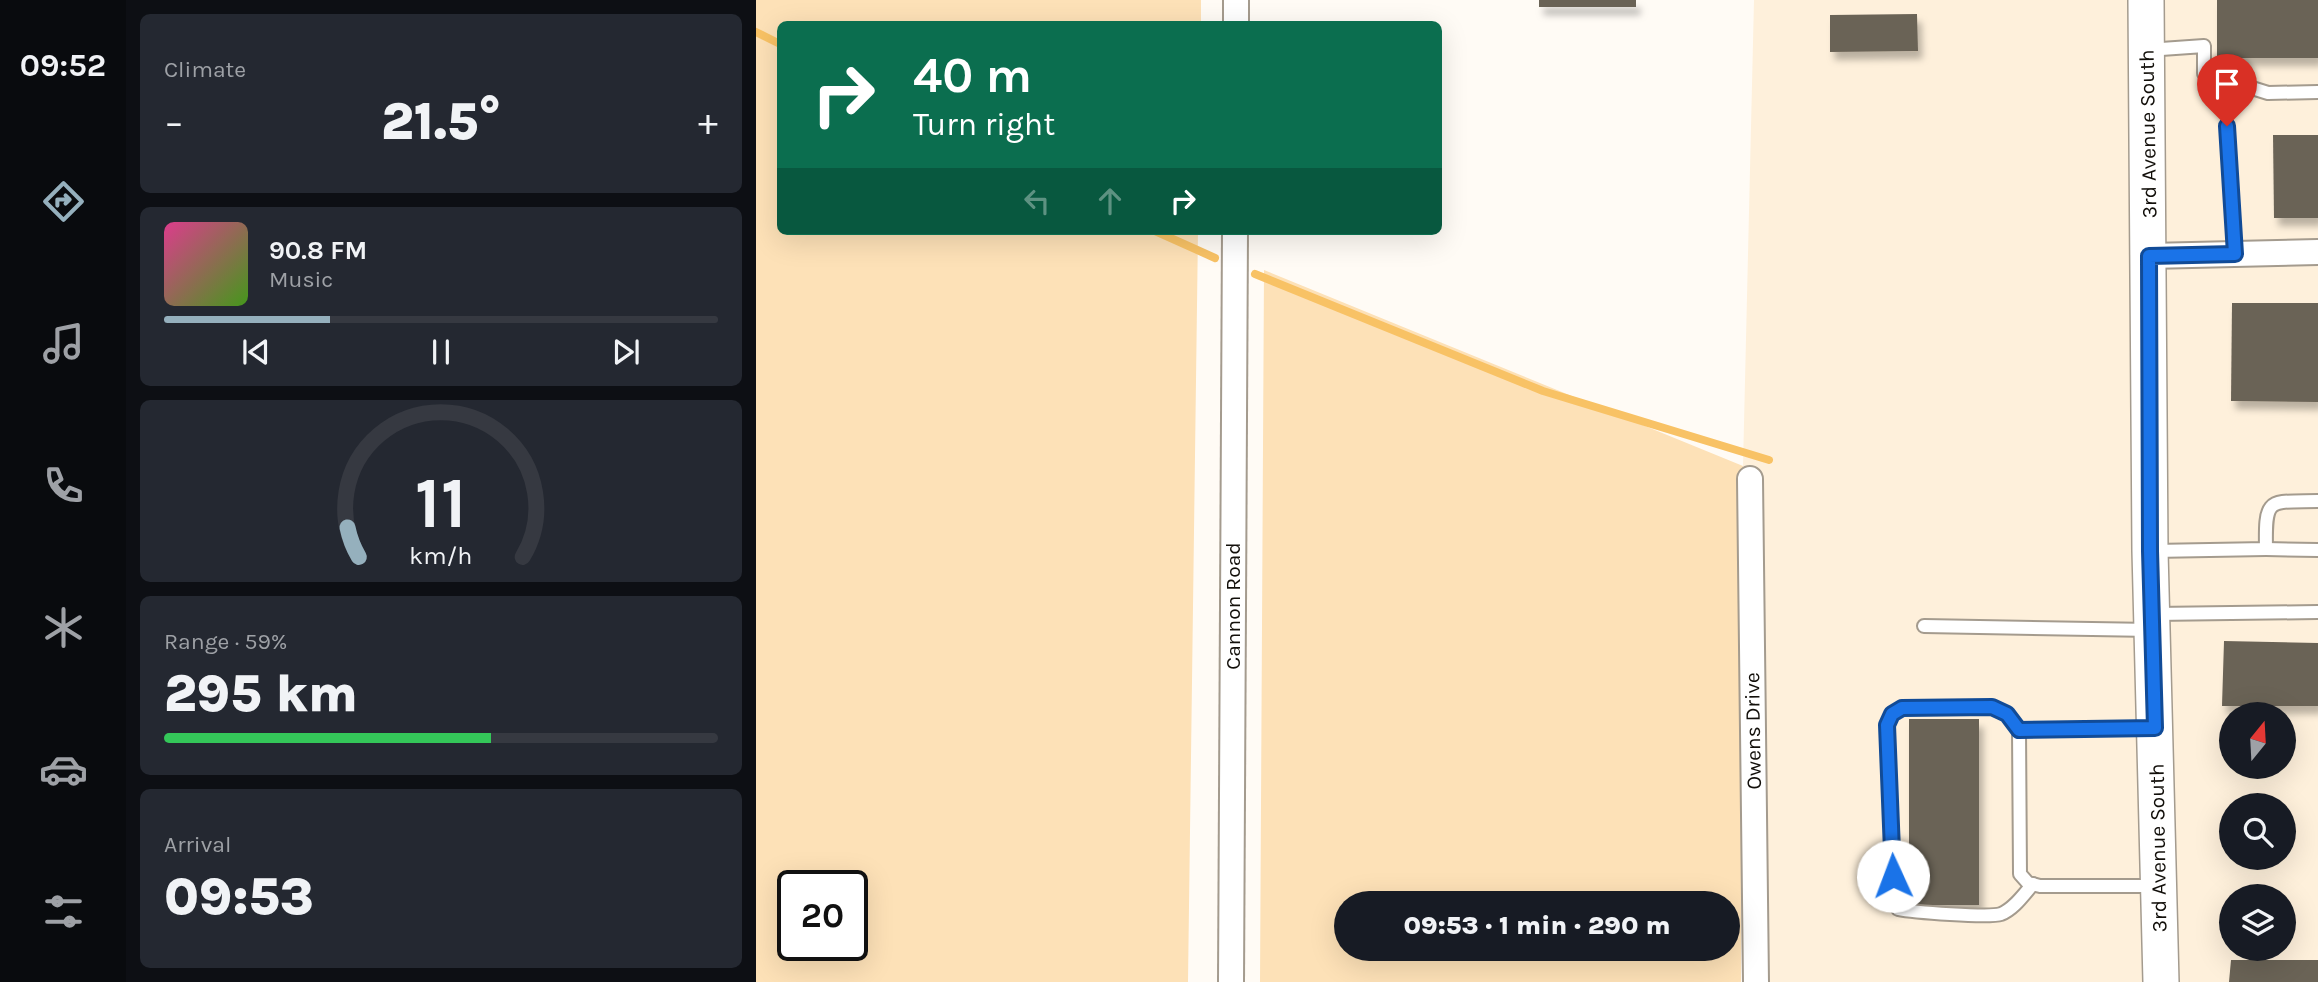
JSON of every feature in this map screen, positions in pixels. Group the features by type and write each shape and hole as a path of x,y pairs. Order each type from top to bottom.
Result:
{"main road":[{"name":"3rd Avenue South","path":"2146,0 2150,551 2161,982"}],"street":[{"path":"1236,0 1236,21"},
{"name":"Cannon Road","path":"1231,982 1235,235"},
{"path":"2149,256 2318,252"},
{"name":"Owens Drive","path":"1750,479 1756,982"}],"lane":[{"path":"2147,50 2204,46 2204,74 2268,93 2318,92"},
{"path":"2227,126 2235,254"},
{"path":"2266,549 2265,516 2268,508 2276,502 2318,501"},
{"path":"2150,551 2318,550"},
{"path":"1924,626 2152,622 2318,612"},
{"path":"2033,884 2014,906 2000,915 1913,912 1898,909 1894,901 1887,725 1892,714 1902,708 1992,707 2007,714 2019,730 2020,874 2033,884 2159,886"},
{"path":"2019,730 2155,728"}],"shaded area":[{"path":"756,0 1201,0 1201,21 777,21 777,235 1198,235 1188,982 756,982"},
{"path":"1754,0 2318,0 2318,982 1742,982 1743,466"},
{"path":"1264,270 1743,466 1741,982 1260,982"}],"building":[{"path":"1539,0 1636,0 1636,7 1539,7"},
{"path":"2217,0 2318,0 2318,58 2217,58"},
{"path":"1917,14 1918,51 1830,52 1830,15"},
{"path":"2273,135 2318,135 2318,218 2274,218"},
{"path":"2232,303 2318,303 2318,402 2231,401"},
{"path":"2224,641 2318,643 2318,706 2296,706 2296,702 2222,702"},
{"path":"1909,719 1979,719 1979,905 1909,905"},
{"path":"2318,960 2318,982 2229,982 2231,961"}],"waterway":[{"path":"756,32 777,42"},
{"path":"1164,235 1215,258"},
{"path":"1255,274 1543,391 1769,460"}],"route":[{"path":"1893,876 1887,725 1892,714 1902,708 1992,707 2007,714 2019,730 2155,728 2150,551 2149,256 2235,254 2227,126"}]}
